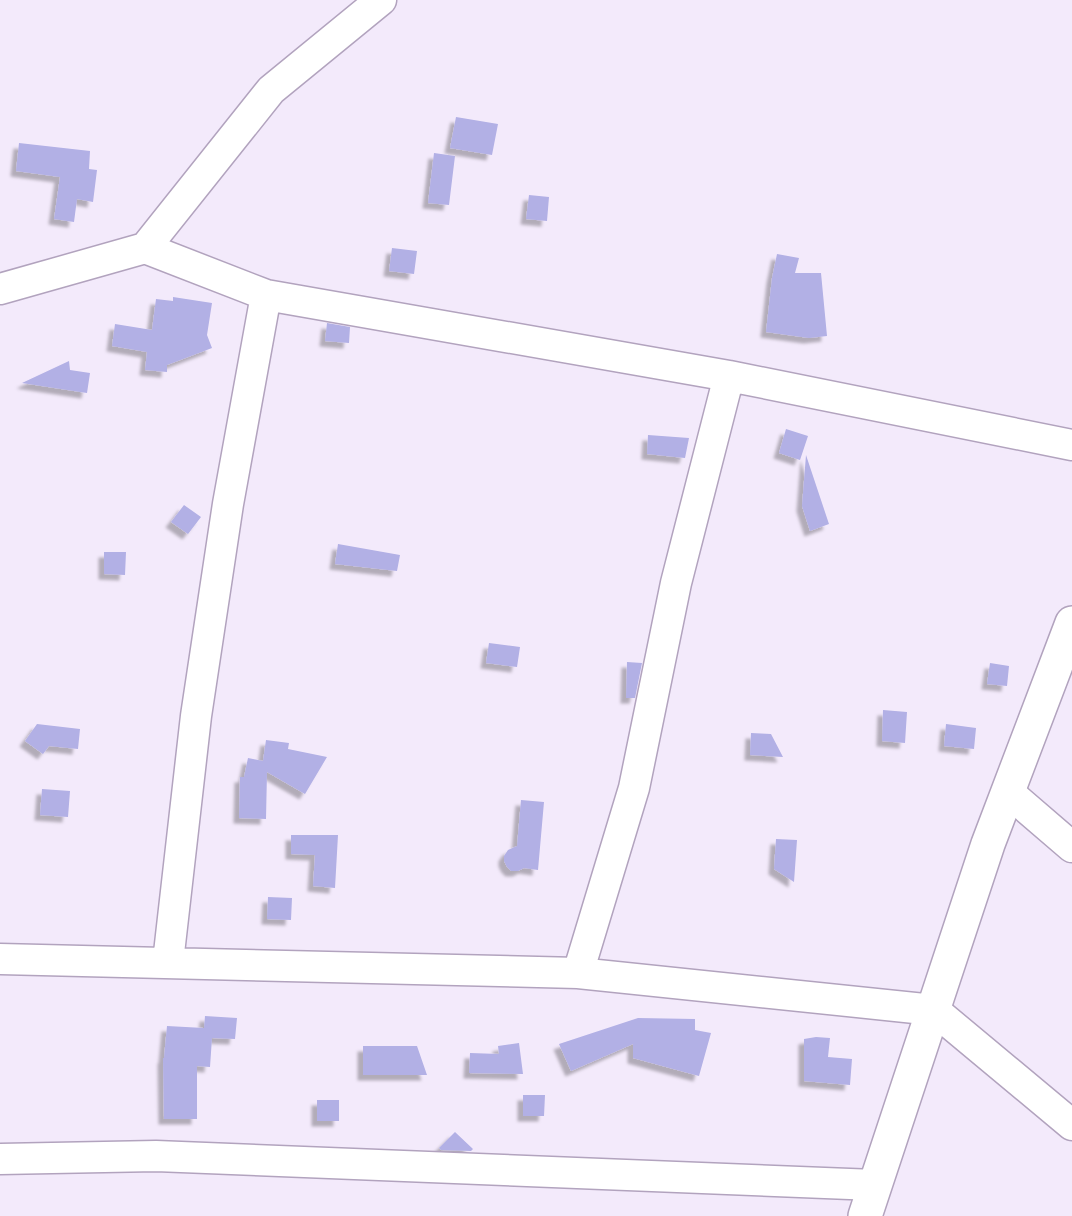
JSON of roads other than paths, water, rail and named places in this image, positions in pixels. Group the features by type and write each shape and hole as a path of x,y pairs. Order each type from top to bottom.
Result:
{"street":[{"path":"0,289 145,248 271,90 381,0"},
{"path":"145,248 266,295 729,376 1072,444"},
{"path":"168,962 196,716 228,504 266,295"},
{"path":"578,972 634,788 676,583 729,376"},
{"path":"0,1159 156,1156 871,1206 988,844 1072,623"},
{"path":"1008,792 1072,847"},
{"path":"0,959 578,972 934,1010 1072,1125"}]}
